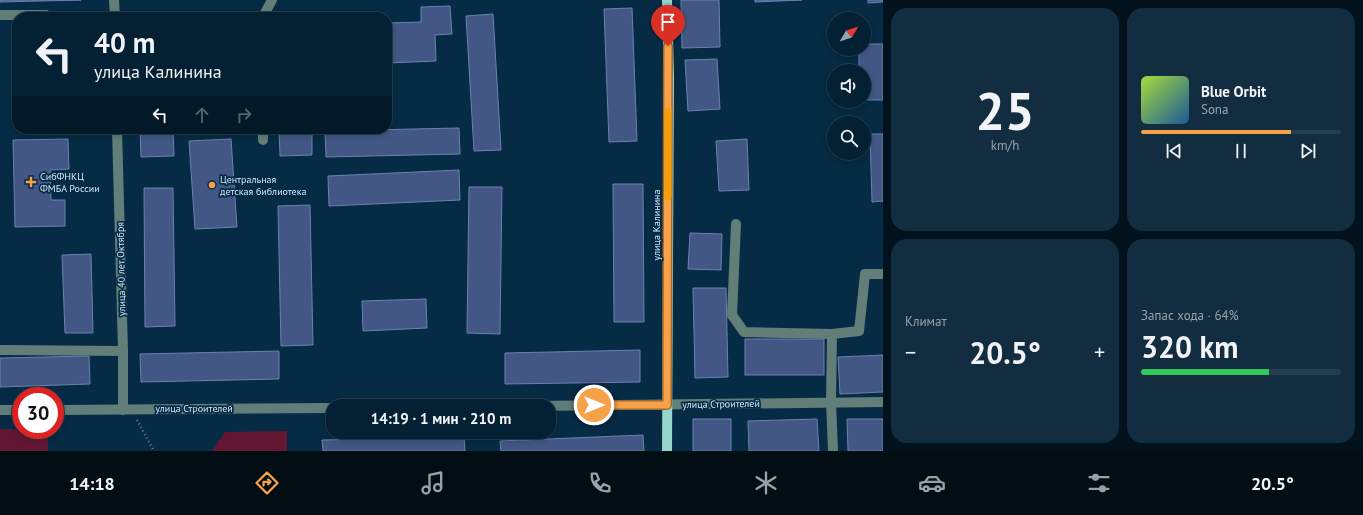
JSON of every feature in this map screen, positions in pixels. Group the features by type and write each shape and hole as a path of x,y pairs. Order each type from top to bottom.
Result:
{"main road":[{"name":"улица Калинина","path":"667,0 669,84 667,451"}],"street":[{"path":"114,0 115,12"},
{"path":"266,12 272,0"},
{"path":"0,15 12,15"},
{"name":"улица 40 лет Октября","path":"117,134 123,351 127,409"},
{"path":"263,134 263,140"},
{"path":"736,224 732,315 744,332 832,334 859,331 865,274 883,274"},
{"path":"832,334 831,402 833,451"},
{"path":"0,350 123,351"},
{"name":"улица Строителей","path":"556,406 883,402"},
{"name":"улица Строителей","path":"64,410 326,408"},
{"path":"0,410 12,410"}],"path":[{"path":"127,409 154,451"}],"shaded area":[{"path":"0,429 12,429 12,439 48,439 48,451 0,451"},
{"path":"287,431 287,451 212,451 225,432"}],"building":[{"path":"0,0 81,0 0,2"},
{"path":"681,0 719,0 720,47 682,48"},
{"path":"755,0 802,0 755,2"},
{"path":"868,0 883,0 883,2 868,3"},
{"path":"450,6 452,34 435,35 436,61 392,63 392,23 421,22 421,7"},
{"path":"632,8 637,141 609,142 604,9"},
{"path":"493,14 501,150 474,151 466,16"},
{"path":"871,44 883,44 883,100 871,100 871,64 859,64 859,56 871,56"},
{"path":"717,59 720,109 688,111 685,60"},
{"path":"459,128 460,154 326,157 325,134 392,134 392,130"},
{"path":"140,134 173,134 174,156 141,157"},
{"path":"279,134 312,134 312,155 280,156"},
{"path":"871,134 883,134 883,201 872,202"},
{"path":"68,139 69,169 50,170 51,200 65,200 65,226 15,227 13,140"},
{"path":"231,139 237,227 195,229 189,141"},
{"path":"747,139 749,190 719,191 716,141"},
{"path":"459,170 460,200 329,206 328,176"},
{"path":"613,184 643,184 644,322 614,322"},
{"path":"469,187 502,187 500,334 467,333"},
{"path":"144,188 173,188 175,326 145,327"},
{"path":"310,205 313,345 281,346 278,206"},
{"path":"690,233 722,234 721,270 688,269"},
{"path":"91,254 93,333 65,333 62,255"},
{"path":"693,288 726,288 728,377 695,378"},
{"path":"426,299 427,328 363,331 362,301"},
{"path":"745,339 824,339 824,375 745,375"},
{"path":"640,350 640,382 505,384 505,353"},
{"path":"279,351 279,379 141,382 140,354"},
{"path":"883,355 883,392 840,394 838,357"},
{"path":"89,356 90,384 0,387 0,358"},
{"path":"693,419 731,419 731,451 693,451"},
{"path":"817,419 819,451 749,451 748,421"},
{"path":"847,419 883,419 883,451 848,451"},
{"path":"643,435 644,451 501,451 500,441"},
{"path":"464,439 465,451 323,451 322,440"}],"slow traffic":[{"path":"668,111 668,197"}],"place":[{"name":"СибФНКЦ ФМБА России","path":"31,182"},
{"name":"Центральная детская библиотека","path":"212,185"}],"route":[{"path":"594,405 667,405 668,46"}]}
